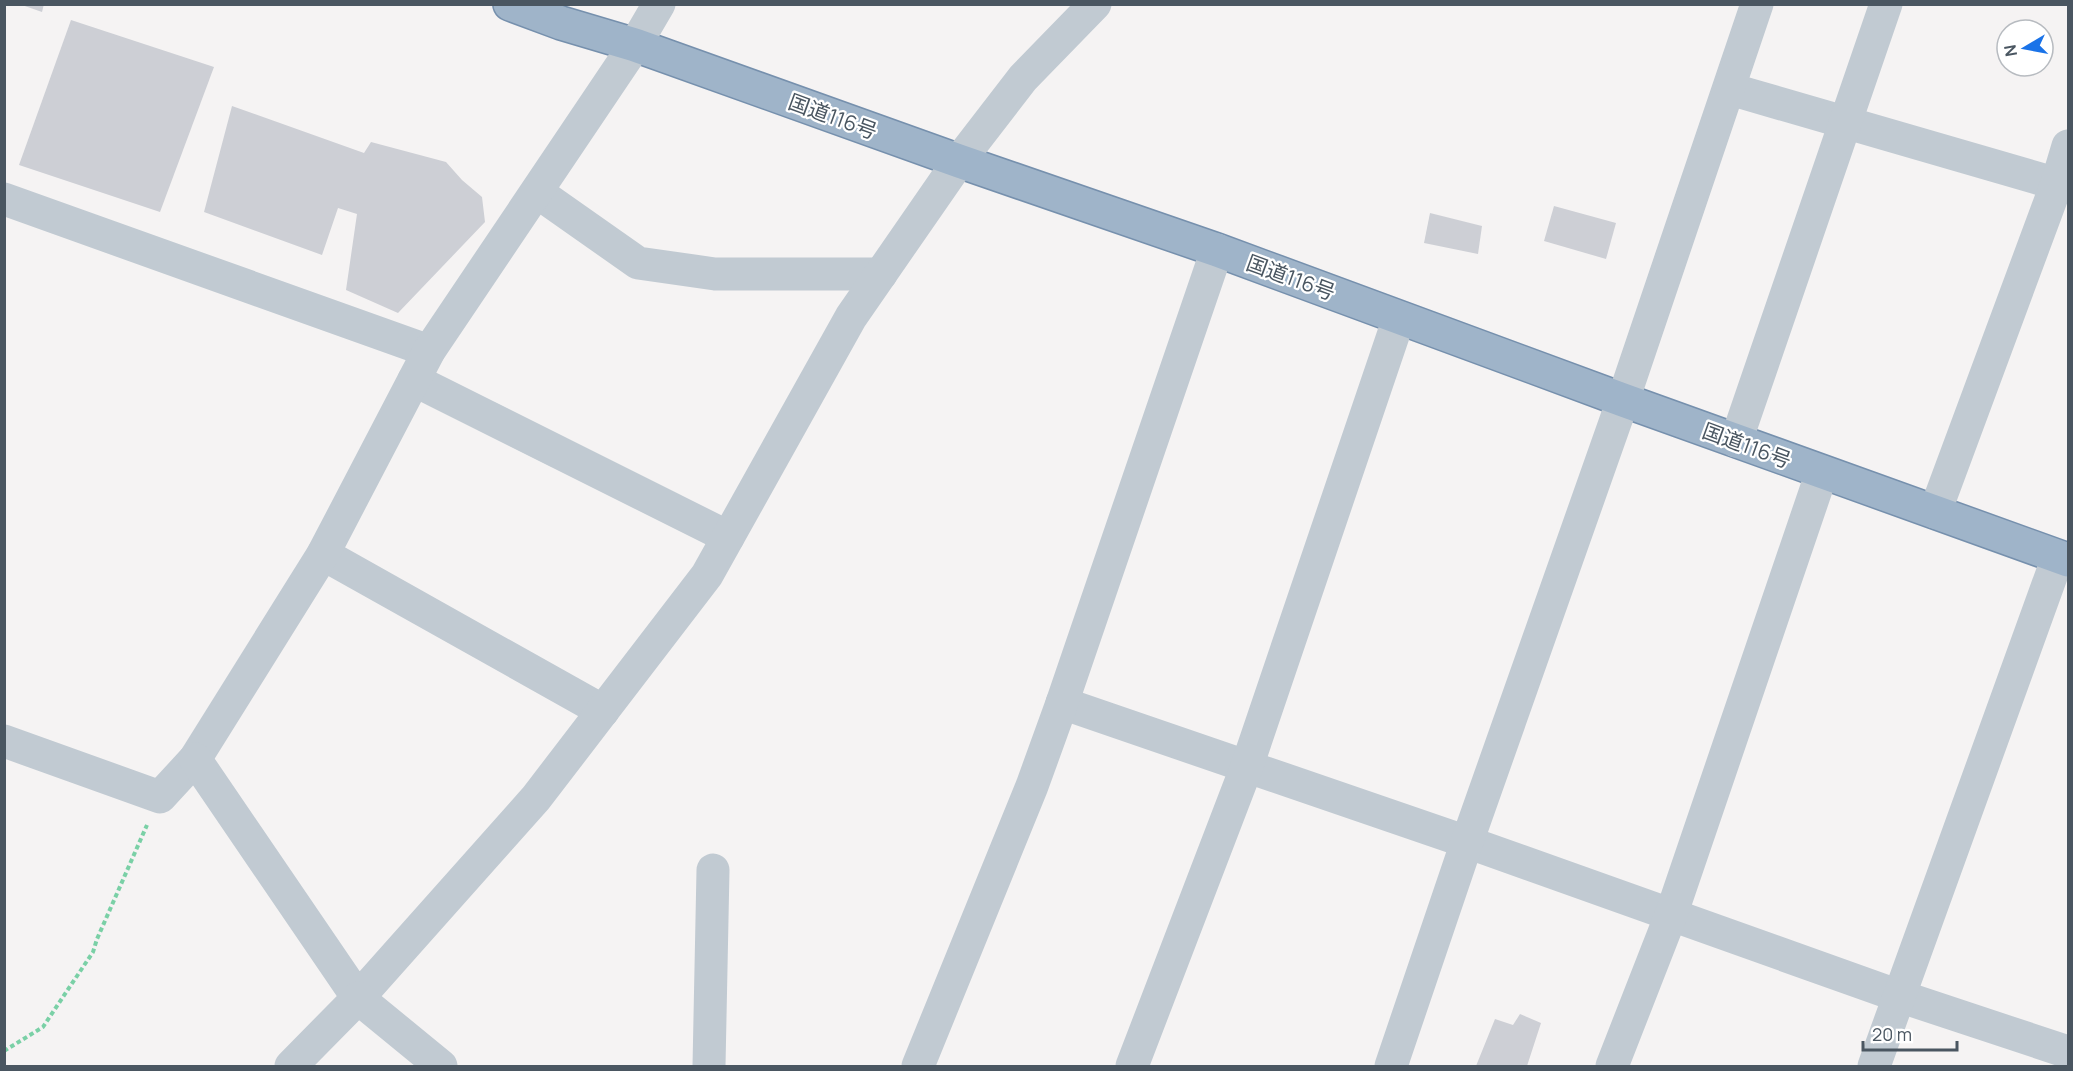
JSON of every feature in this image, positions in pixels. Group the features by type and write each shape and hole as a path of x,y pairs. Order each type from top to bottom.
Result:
{"highway":[{"name":"国道116号","path":"510,4 561,23 635,45 959,161 1217,249 1399,318 2063,559"}],"street":[{"path":"4,741 160,797 195,759 323,554 429,351 635,45 659,4"},
{"path":"291,1066 358,998 536,798 707,575 851,317 959,161 1023,78 1095,4"},
{"path":"1391,1066 1467,842 1623,400 1757,4"},
{"path":"1736,441 1886,4"},
{"path":"1730,89 2063,185"},
{"path":"1935,512 2063,185 2068,146"},
{"path":"537,192 638,263 715,274 881,274"},
{"path":"4,199 429,351"},
{"path":"924,1065 1062,703 1217,249"},
{"path":"1132,1066 1246,766 1399,318"},
{"path":"414,380 728,537"},
{"path":"1612,1066 1671,915 1822,472"},
{"path":"323,554 603,711"},
{"path":"1874,1066 2063,559"},
{"path":"1062,703 1467,842 2066,1054"},
{"path":"195,759 358,998 441,1066"},
{"path":"709,1066 713,870"}],"path":[{"path":"4,1051 43,1027 93,952 160,797"}],"building":[{"path":"19,4 44,4 42,12"},
{"path":"71,20 214,67 160,212 19,165"},
{"path":"232,106 364,153 371,142 446,162 482,197 485,222 398,313 346,290 357,214 338,208 322,255 204,212"},
{"path":"1554,206 1616,223 1606,259 1544,241"},
{"path":"1430,213 1482,226 1478,254 1424,243"},
{"path":"1520,1014 1541,1023 1527,1066 1476,1066 1495,1019 1513,1025"}]}
